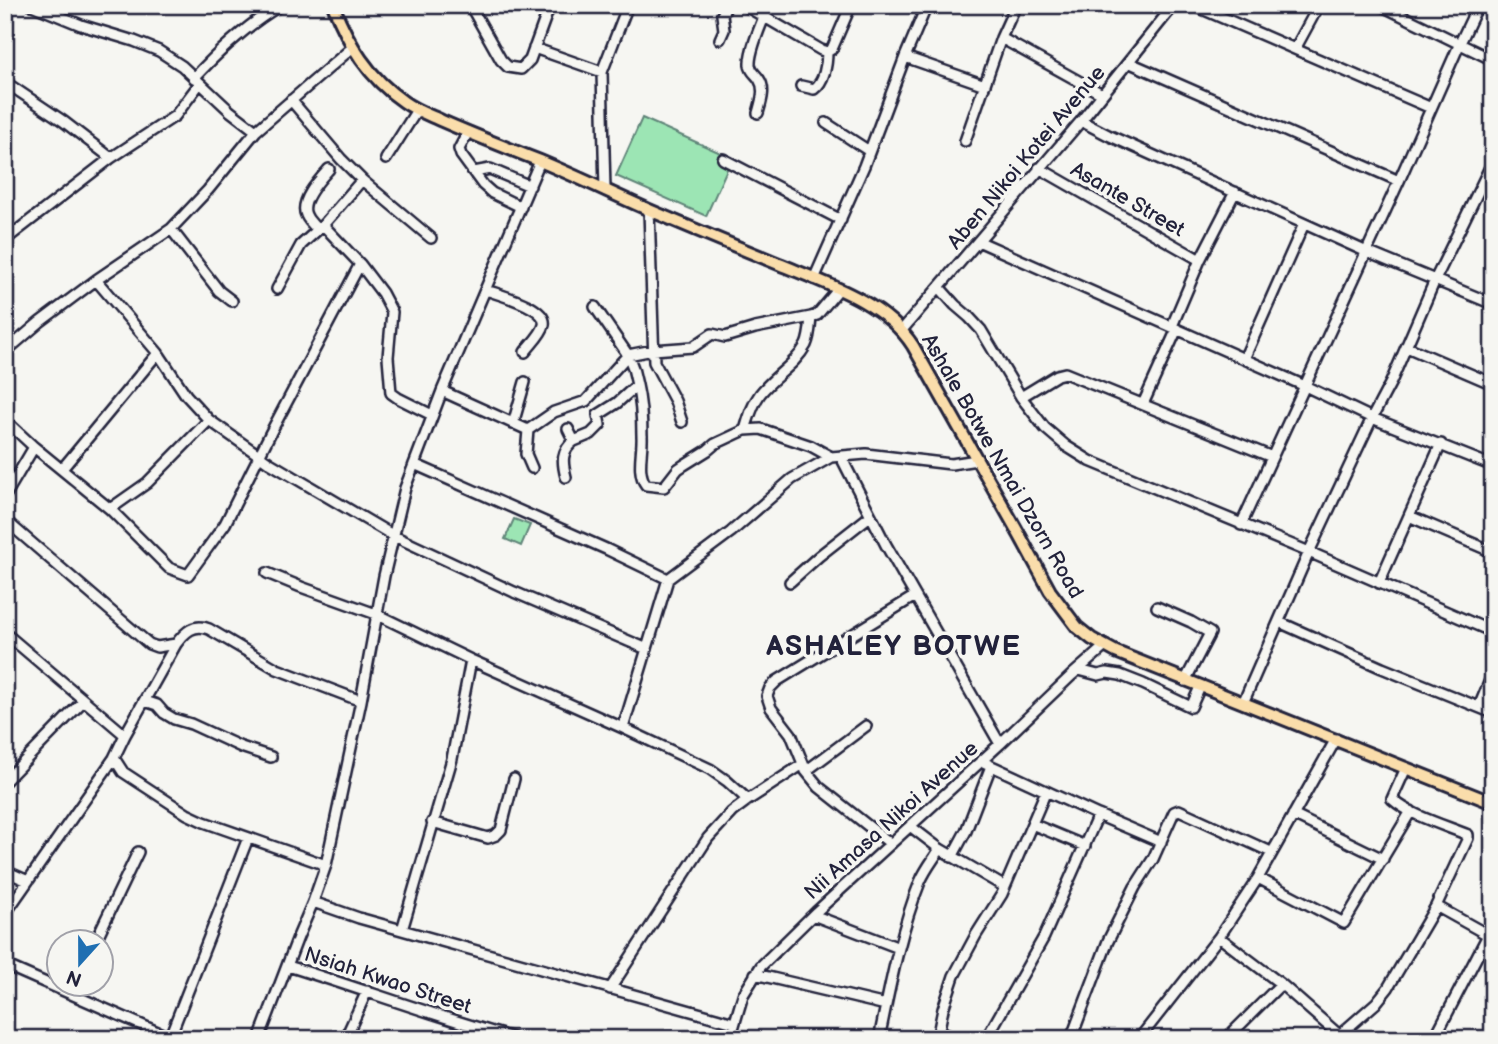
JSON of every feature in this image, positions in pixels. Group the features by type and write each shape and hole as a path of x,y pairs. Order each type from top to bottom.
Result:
{"main road":[{"name":"Ashale Botwe Nmai Dzorn Road","path":"333,5 364,66 375,79 417,110 814,279 883,313 902,330 914,346 1049,591 1077,627 1104,647 1493,803"}],"street":[{"path":"32,5 81,25 159,51 182,66 230,111 256,131"},
{"path":"259,5 263,15"},
{"path":"7,237 111,158 174,116 218,51 263,15 281,5"},
{"path":"470,5 501,60 508,67 521,69 530,60 550,5"},
{"path":"605,190 602,72 628,5"},
{"path":"720,38 724,30 722,15 727,5"},
{"path":"744,5 827,52"},
{"path":"758,113 763,95 760,80 750,66 756,35 769,5"},
{"path":"827,52 832,49 851,5"},
{"path":"814,279 841,220 927,5"},
{"path":"965,141 1001,38 1016,5"},
{"name":"Aben Nikoi Kotei Avenue","path":"902,330 1081,121 1174,5"},
{"path":"1192,5 1431,108"},
{"path":"1294,49 1319,5"},
{"path":"1380,5 1393,8 1493,60"},
{"path":"1241,525 1478,5"},
{"path":"1001,38 1102,94"},
{"path":"5,352 29,330 96,280 171,229 208,190 256,131 352,47"},
{"path":"534,48 602,72"},
{"path":"801,86 814,89 818,87 827,64 827,52"},
{"path":"905,57 985,85"},
{"path":"1128,62 1399,181"},
{"path":"5,82 63,121 111,158"},
{"path":"291,100 362,180 431,238"},
{"path":"386,159 417,110"},
{"path":"1081,121 1367,252 1493,303"},
{"path":"827,123 869,151"},
{"path":"468,132 459,149 483,185 492,193 521,207"},
{"path":"723,159 841,220"},
{"path":"259,1039 326,865 399,508 432,415 540,161"},
{"path":"1244,703 1309,552 1435,280 1493,162"},
{"name":"Asante Street","path":"1039,167 1200,260"},
{"path":"329,169 312,187 304,208 305,215 360,264 382,293 392,312 388,357 391,393 432,415"},
{"path":"474,172 490,169 530,186"},
{"path":"277,289 301,245 362,180"},
{"path":"1143,404 1200,260 1235,192"},
{"path":"649,210 654,362 675,401 682,422"},
{"path":"1244,359 1304,224"},
{"path":"171,229 219,291 232,301"},
{"path":"978,241 1372,418 1493,466"},
{"path":"5,420 110,509 169,568 188,575 225,524 360,264"},
{"path":"96,280 158,353 186,395 209,420 260,456 394,536 514,592 647,649"},
{"path":"939,287 981,330 1021,397 1045,428 1090,461 1493,632"},
{"path":"486,290 536,309 543,316 545,322 525,352"},
{"path":"527,430 555,412 586,401 628,355 693,347 712,334 725,337 811,317 817,315 838,290"},
{"path":"595,307 628,355 633,368 640,397 641,478 646,485 664,487 678,469 715,444 745,430 761,429 836,457 1000,744"},
{"path":"745,430 751,409 760,395 806,345 810,335 811,317"},
{"path":"1406,347 1493,384"},
{"path":"62,469 158,353"},
{"path":"1021,397 1057,374 1065,373 1272,457"},
{"path":"513,424 525,382"},
{"path":"597,415 617,403 637,385"},
{"path":"442,391 527,430"},
{"path":"566,477 563,455 568,446 574,440 592,434 601,422 586,401"},
{"path":"110,509 147,483 209,420"},
{"path":"568,429 574,440"},
{"path":"527,430 526,454 532,468"},
{"path":"1379,583 1441,444"},
{"path":"5,496 34,447"},
{"path":"624,728 668,579 730,532 792,479 836,457 866,454 951,464 977,460"},
{"path":"414,464 668,579"},
{"path":"790,582 870,516"},
{"path":"1409,516 1493,552"},
{"path":"5,520 149,644 157,647 176,644"},
{"path":"267,573 376,614 471,660 624,728 710,769 748,800"},
{"path":"891,844 819,787 805,767 791,734 771,708 767,696 777,681 915,596"},
{"path":"1157,607 1210,633 1185,681"},
{"path":"1279,622 1493,713"},
{"path":"5,914 114,758 176,644 193,628 201,626 277,669 360,701"},
{"path":"5,633 125,735"},
{"name":"Nii Amasa Nikoi Avenue","path":"730,1037 743,995 761,966 1104,647"},
{"path":"402,930 452,759 471,660"},
{"path":"1079,670 1098,675 1120,675 1191,707 1200,687"},
{"path":"1479,707 1493,673"},
{"path":"5,781 83,700"},
{"path":"145,701 157,705 174,719 271,757"},
{"path":"610,989 708,838 732,812 866,726"},
{"path":"1139,1039 1219,937 1258,878 1336,740"},
{"path":"114,758 123,772 187,814 220,829 326,865"},
{"path":"981,761 1098,816 1161,842"},
{"path":"952,857 966,831 991,766"},
{"path":"1219,937 1281,984 1337,1037 1376,1003 1388,988 1436,906 1468,838 1468,835 1411,811 1392,799 1406,768"},
{"path":"432,822 488,838 496,835 501,830 514,779"},
{"path":"957,1039 938,1035 954,976 1005,887 1046,791"},
{"path":"1071,1039 1108,941 1135,887 1153,859 1174,812 1180,810 1271,852"},
{"path":"1258,878 1344,923 1411,811"},
{"path":"1293,815 1384,859"},
{"path":"986,1039 1044,937 1098,816"},
{"path":"1032,824 1085,846"},
{"path":"910,826 952,857 1005,887"},
{"path":"91,998 169,1038 248,838"},
{"path":"879,1039 899,948 921,880 940,849"},
{"path":"102,928 138,852"},
{"path":"5,871 28,881"},
{"path":"313,902 359,918 734,1023"},
{"path":"1434,1039 1490,932 1436,906"},
{"path":"813,915 899,948"},
{"path":"5,965 46,979"},
{"name":"Nsiah Kwao Street","path":"288,967 517,1039"},
{"path":"755,974 886,1005"},
{"path":"1226,1039 1281,984"},
{"path":"345,1039 368,991"},
{"path":"730,1037 749,1039"}],"green space":[{"path":"642,118 732,158 706,216 616,176"},
{"path":"514,519 530,525 521,546 505,539"}],"district":[{"name":"ASHALEY BOTWE","path":"894,645"}]}
